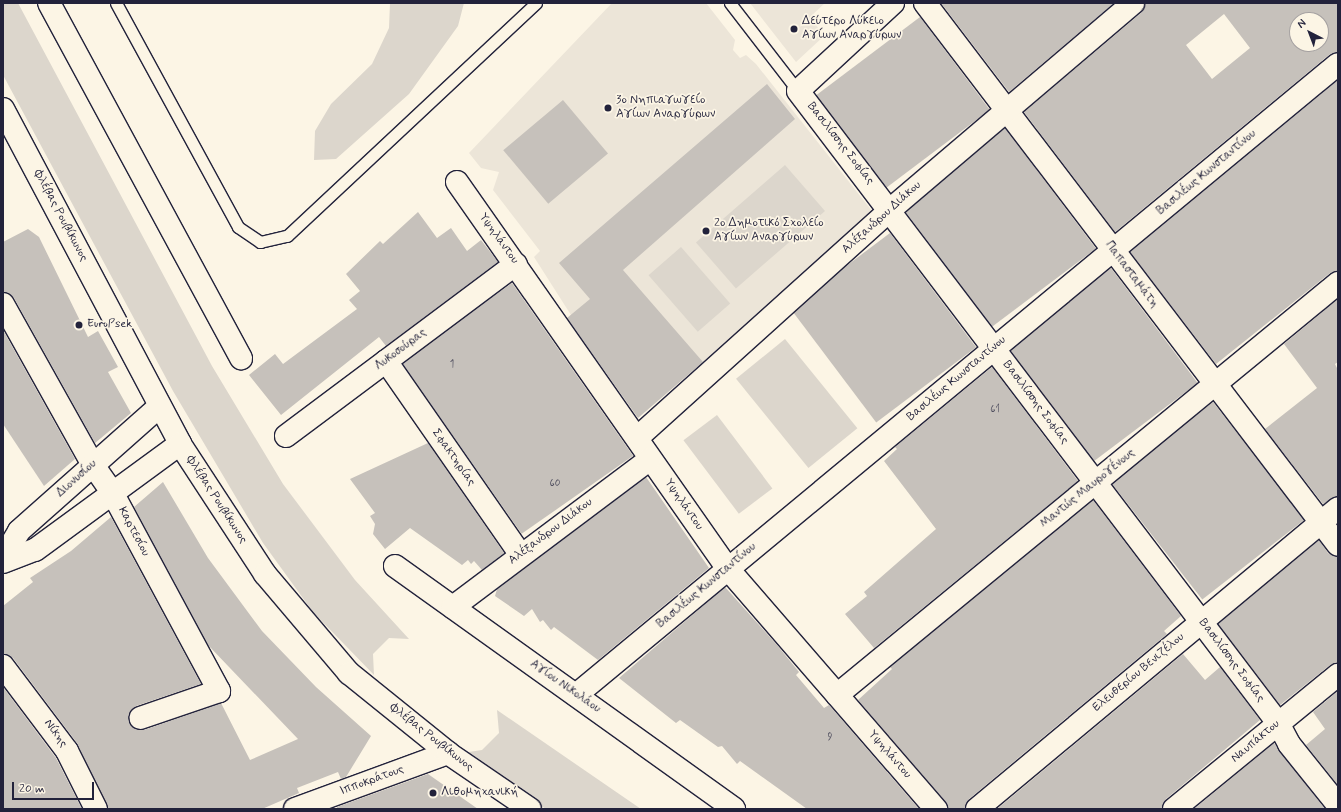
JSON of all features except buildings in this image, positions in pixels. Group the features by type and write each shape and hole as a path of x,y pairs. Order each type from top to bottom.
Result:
{"street":[{"path":"50,3 241,358"},
{"path":"798,91 893,3"},
{"name":"Παπασταμάτη","path":"925,3 1214,385 1338,545"},
{"name":"Αλέξανδρου Διάκου","path":"637,438 891,209 1133,3"},
{"name":"Βασιλέως Κωνσταντίνου","path":"576,695 1338,64"},
{"name":"Βασιλίσσης Σοφίας","path":"798,91 891,209 994,349 1278,723 1289,744 1338,805"},
{"name":"Φλέβας Ρουβίκωνος","path":"6,122 180,444 265,574 296,614 349,673 448,753 530,809"},
{"name":"Υψηλάντου","path":"456,182 516,264 650,459 728,569 936,809"},
{"name":"Λυκοσούρας","path":"286,436 516,264"},
{"name":"Μαντώς Μαυρογένους","path":"837,695 1338,283"},
{"name":"Καρτεσίου","path":"3,304 93,465 113,494 219,691 140,718"},
{"name":"Σφακτηρίας","path":"386,361 520,554"},
{"name":"Διονυσίου","path":"3,558 20,531 160,406"},
{"path":"3,562 35,550 180,444"},
{"name":"Αλέξανδρου Διάκου","path":"453,607 520,554 650,459"},
{"name":"Ελευθερίου Βενιζέλου","path":"977,809 1338,508"},
{"name":"Αγίου Νικολάου","path":"395,566 734,809"},
{"name":"Νίκης","path":"3,666 67,751 96,809"},
{"name":"Ναυπάκτου","path":"1174,809 1278,723 1338,676"},
{"name":"Ιπποκράτους","path":"296,809 448,753"}],"lane":[{"path":"116,3 238,227 260,242 287,236 536,3"},
{"name":"Βασιλίσσης Σοφίας","path":"730,3 798,91"}],"shaded area":[{"path":"3,3 18,3 212,366 283,484 355,580 409,639 389,638 373,654 374,675 313,612 263,543 173,391 3,75"},
{"path":"390,3 464,3 458,26 409,94 336,159 314,160 315,131 331,104 372,64 389,28"},
{"path":"612,3 706,3 735,40 733,50 740,58 746,55 756,64 872,211 703,362 571,315 534,257 540,251 493,190 499,172 481,168 469,153"},
{"name":"Δεύτερο Λύκειο Αγίων Αναργύρων","path":"750,3 825,3 810,17 824,36 796,62"},
{"path":"785,165 825,211 736,288 696,242"},
{"path":"681,247 730,304 698,332 649,275"},
{"path":"785,339 857,428 808,468 736,379"},
{"path":"717,415 772,488 739,514 683,440"},
{"path":"497,710 641,809 546,809 462,753 482,750 499,733"}],"place":[{"name":"Δεύτερο Λύκειο Αγίων Αναργύρων","path":"794,29"},
{"name":"3ο Νηπιαγωγείο Αγίων Αναργύρων","path":"608,108"},
{"name":"2ο Δημοτικό Σχολείο Αγίων Αναργύρων","path":"706,231"},
{"name":"EuroPsek","path":"79,325"},
{"name":"Λιθομηχανική","path":"433,793"}]}
